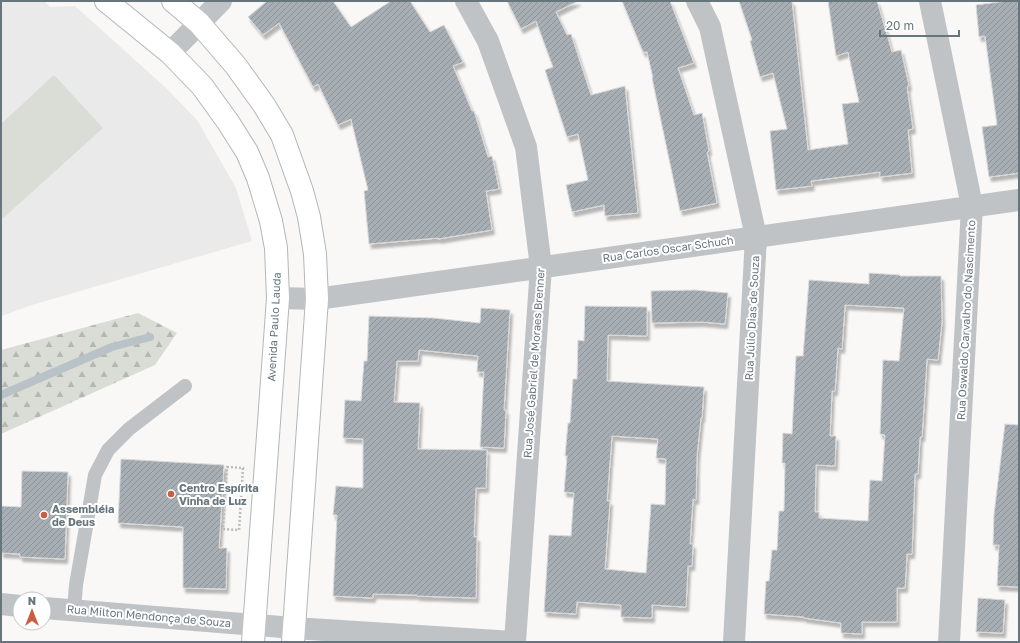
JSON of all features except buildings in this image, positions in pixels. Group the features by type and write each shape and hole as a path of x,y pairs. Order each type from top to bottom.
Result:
{"main road":[{"name":"Avenida Paulo Lauda","path":"106,1 170,53 202,86 228,122 247,152 271,221 276,248 278,298 253,633"},
{"path":"173,1 199,24 236,66 264,105 282,135 302,191 309,217 315,254 317,299 293,635"}],"street":[{"path":"170,53 221,1"},
{"name":"Rua José Gabriel de Moraes Brenner","path":"466,1 488,41 526,147 541,267 515,642"},
{"name":"Rua Júlio Dias de Souza","path":"697,1 710,27 756,237 734,642"},
{"name":"Rua Oswaldo Carvalho do Nascimento","path":"930,1 972,206 949,642"},
{"name":"Rua Carlos Oscar Schuch","path":"278,298 317,299 1019,200"},
{"path":"1,604 12,605"},
{"name":"Rua Milton Mendonça de Souza","path":"52,609 74,610 253,633 293,635"},
{"path":"293,635 515,642"}],"lane":[{"path":"74,610 76,585 95,475 108,450 129,429 185,386"}],"path":[{"path":"227,467 223,529 239,530"},
{"path":"225,500 241,501"}],"shaded area":[{"path":"1,1 44,1 50,7 75,6 166,88 197,120 236,188 252,241 32,305 1,316"}],"green space":[{"path":"54,75 103,128 1,220 1,124"},
{"path":"138,313 177,333 155,365 1,434 1,350"}],"waterway":[{"path":"1,395 112,347 150,337"}],"place":[{"name":"Centro Espírita Vinha de Luz","path":"171,494"},
{"name":"Assembléia de Deus","path":"44,515"}]}
